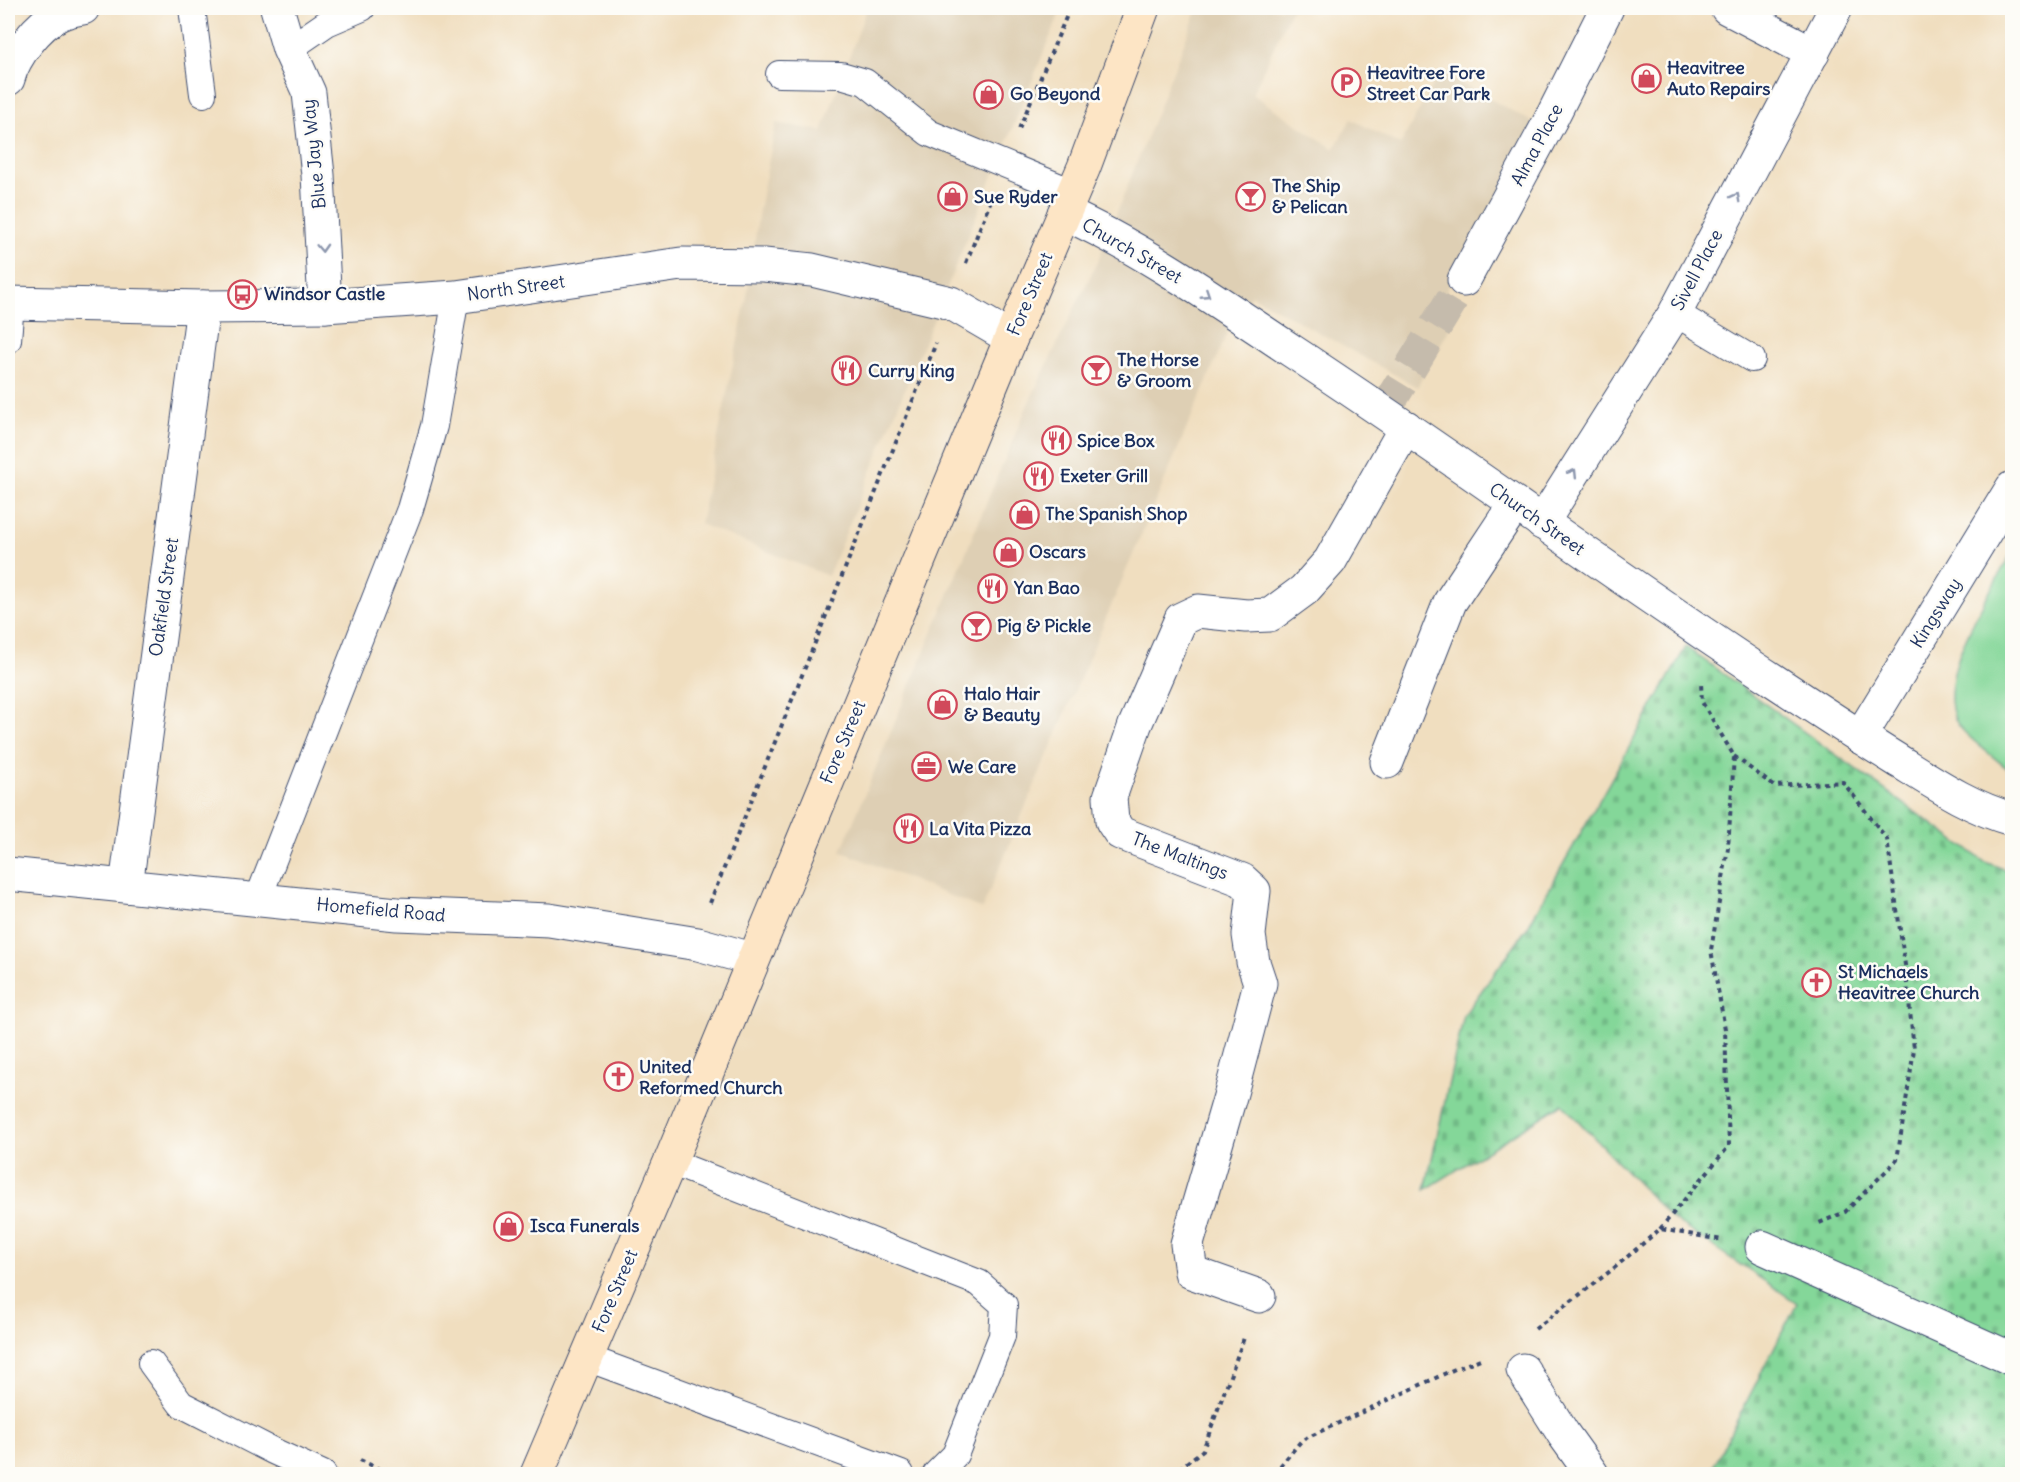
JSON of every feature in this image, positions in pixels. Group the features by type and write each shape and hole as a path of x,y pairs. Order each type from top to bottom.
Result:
{"main road":[{"name":"Fore Street","path":"537,1474 670,1162 752,959 1084,167 1143,8"}],"street":[{"path":"8,79 21,51 37,31 59,14 83,8"},
{"name":"Blue Jay Way","path":"277,8 289,49 309,93 318,175 325,306"},
{"name":"Alma Place","path":"1464,280 1550,121 1607,8"},
{"path":"1727,8 1813,52"},
{"name":"Sivell Place","path":"1542,523 1675,312 1836,8"},
{"name":"Church Street","path":"1068,203 1105,232 1152,260 1395,419 1699,632 1860,737 1944,790 1995,814 2013,819"},
{"name":"North Street","path":"9,303 203,307 325,306 456,297 681,264 752,265 812,270 951,303 1011,338"},
{"name":"Oakfield Street","path":"126,886 203,307"},
{"name":"The Maltings","path":"1259,1296 1191,1272 1187,1244 1260,983 1253,962 1249,935 1254,891 1242,880 1120,832 1112,821 1110,797 1135,725 1181,619 1198,611 1246,616 1270,615 1304,590 1330,561 1395,419"},
{"name":"Kingsway","path":"1860,737 2013,488"},
{"path":"1387,762 1450,602 1515,504"},
{"name":"Homefield Road","path":"8,874 397,914 549,920 698,944 752,959"},
{"path":"1762,1247 2013,1359"},
{"path":"1523,1370 1592,1474"}],"lane":[{"path":"192,8 203,94"},
{"path":"289,49 327,23 362,8"},
{"path":"779,74 841,75 865,82 929,133 1006,164 1068,203"},
{"path":"258,898 410,509 434,426 456,297"},
{"path":"8,339 9,303"},
{"path":"1675,312 1752,359"},
{"path":"670,1162 979,1283 1004,1305 1002,1336 955,1455 936,1474"},
{"path":"587,1358 902,1474"},
{"path":"151,1363 181,1404 323,1474"}],"path":[{"path":"698,944 705,915 1070,8"},
{"path":"1699,632 1702,702 1734,756 1774,786 1843,782 1887,839 1914,1049 1896,1160 1845,1212 1762,1247"},
{"path":"1660,1229 1729,1146 1725,1029 1712,950 1728,848 1734,756"},
{"path":"1172,1474 1203,1450 1259,1296"}],"shaded area":[{"path":"867,8 1062,8 828,576 700,524 748,291 759,210 776,123 822,131"},
{"path":"1198,8 1292,8 1252,94 1334,149 1351,119 1400,145 1440,72 1538,125 1444,295 1462,306 1417,387 1251,295 1229,329 982,909 841,851 1027,406 1098,260"}],"green space":[{"path":"2012,552 2012,772 1961,728 1951,704 1952,683 1967,635"},
{"path":"1686,647 1985,862 2012,872 2012,1474 1710,1473 1797,1303 1671,1218 1562,1104 1425,1190 1464,1015 1527,928"}],"tunnel":[{"path":"1384,411 1464,280"}],"place":[{"name":"Heavitree Auto Repairs","path":"1646,78"},
{"name":"Heavitree Fore Street Car Park","path":"1346,83"},
{"name":"Go Beyond","path":"989,94"},
{"name":"The Ship & Pelican","path":"1251,196"},
{"name":"Sue Ryder","path":"953,197"},
{"name":"Windsor Castle","path":"243,294"},
{"name":"The Horse & Groom","path":"1096,370"},
{"name":"Curry King","path":"847,371"},
{"name":"Spice Box","path":"1056,441"},
{"name":"Exeter Grill","path":"1039,476"},
{"name":"The Spanish Shop","path":"1024,514"},
{"name":"Oscars","path":"1008,552"},
{"name":"Yan Bao","path":"993,588"},
{"name":"Pig & Pickle","path":"976,626"},
{"name":"Halo Hair & Beauty","path":"943,704"},
{"name":"We Care","path":"927,767"},
{"name":"La Vita Pizza","path":"908,829"},
{"name":"St Michaels Heavitree Church","path":"1817,982"},
{"name":"United Reformed Church","path":"618,1077"},
{"name":"Isca Funerals","path":"509,1226"}]}
